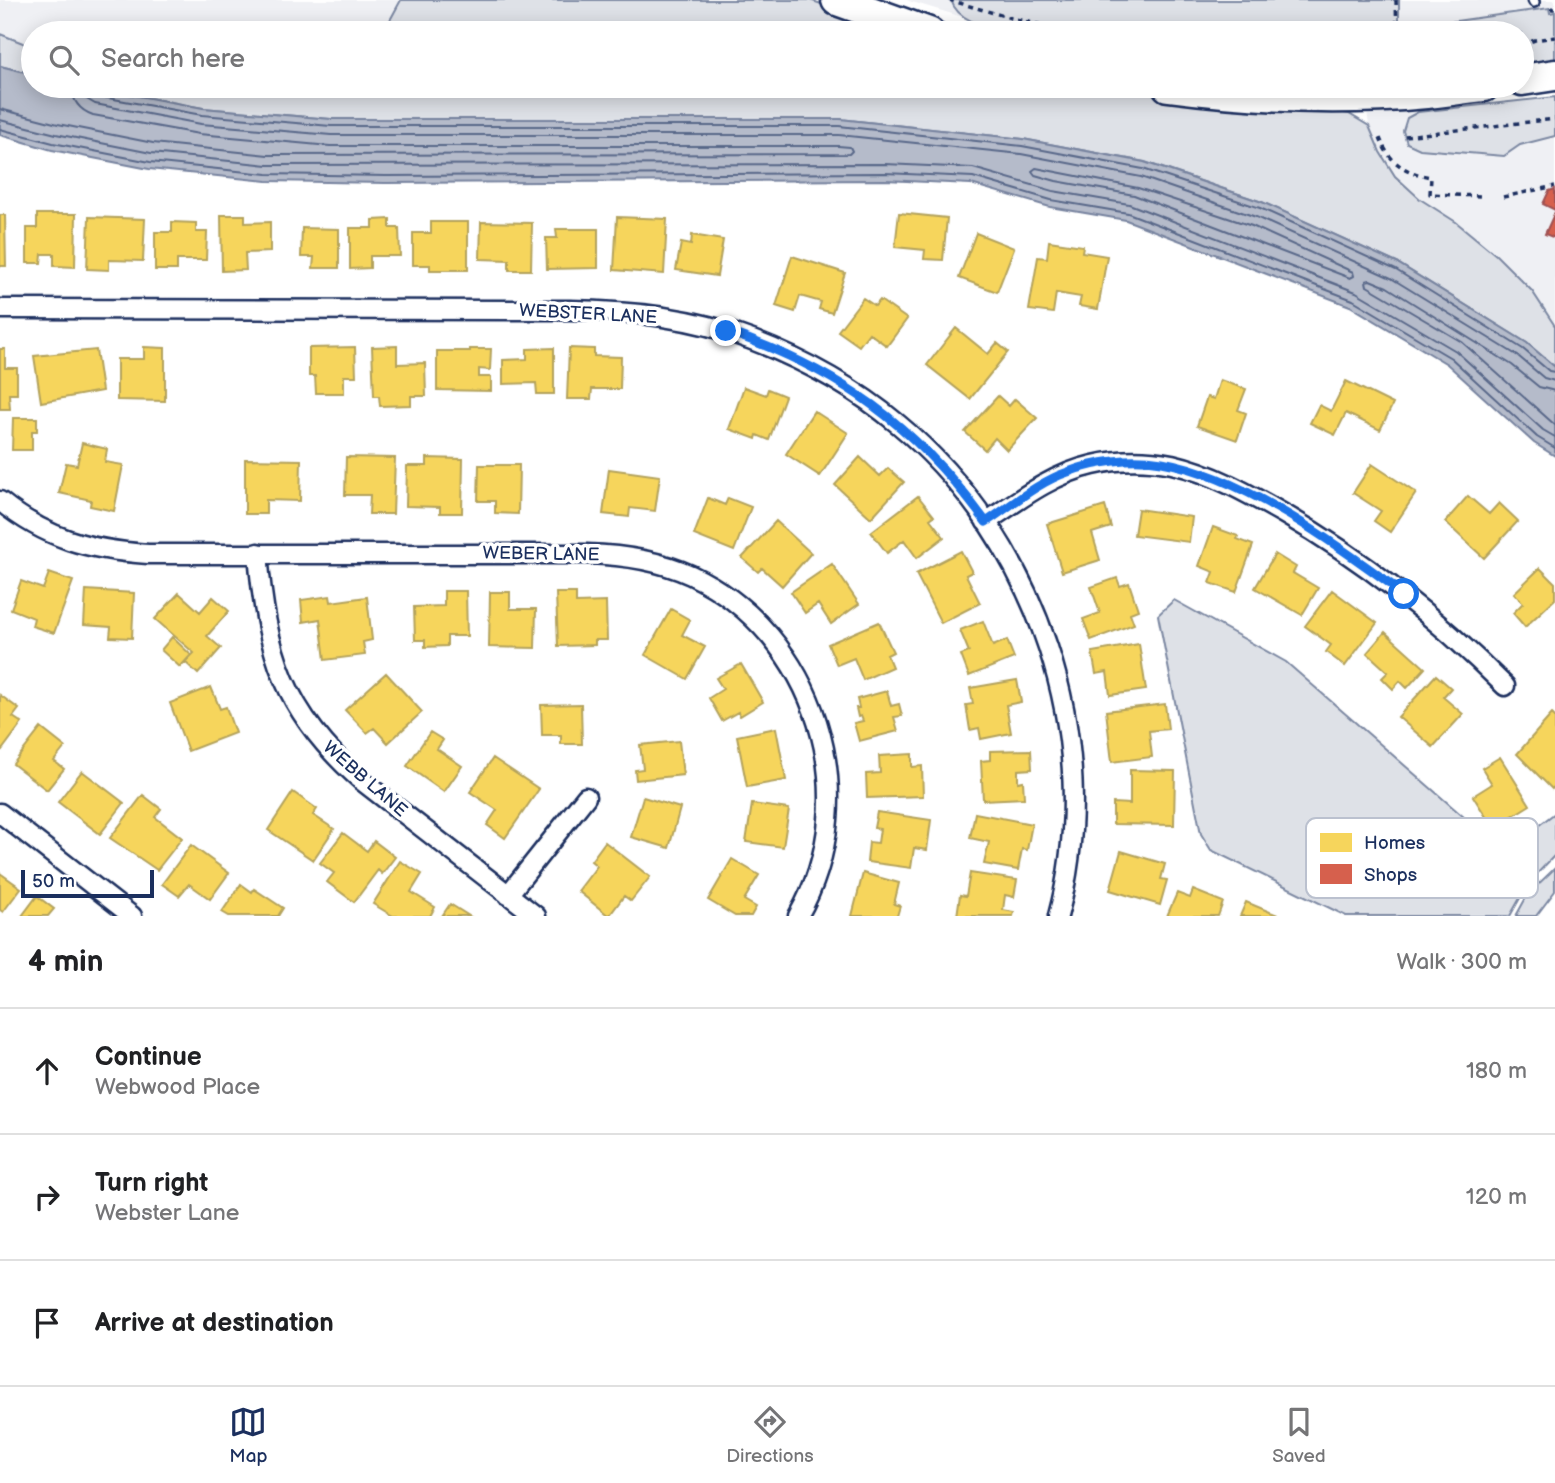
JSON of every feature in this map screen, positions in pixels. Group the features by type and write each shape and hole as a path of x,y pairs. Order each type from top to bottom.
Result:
{"main road":[{"path":"837,0 896,21"},
{"path":"1534,78 1555,75"}],"street":[{"name":"WEBSTER LANE","path":"0,309 600,311 654,315 726,331 773,348 819,370 864,398 898,424 925,448 955,481 986,522 1034,608 1053,660 1065,711 1072,779 1071,829 1058,916"},
{"path":"986,522 1054,478 1093,465 1142,460 1190,469 1264,502 1349,554 1432,618 1505,686"},
{"name":"WEBER LANE","path":"0,501 42,530 96,549 148,554 609,555 673,568 710,586 745,612 784,654 808,697 824,743 829,783 826,842 816,879 798,916"},
{"name":"WEBB LANE","path":"258,553 264,613 273,652 290,695 312,732 362,781 536,916"},
{"path":"508,895 586,797"},
{"path":"0,813 132,916"}],"path":[{"path":"949,0 1024,21"},
{"path":"1396,0 1397,21"},
{"path":"1534,41 1555,37"},
{"path":"1405,136 1555,119"},
{"path":"1380,138 1388,156 1395,163 1414,174 1431,177 1430,194 1480,196"},
{"path":"1503,197 1555,186"}],"shaded area":[{"path":"0,0 401,0 390,21 21,21 21,42 0,34"},
{"path":"401,0 810,0 869,21 390,21"},
{"path":"906,0 1555,0 1555,63 1534,44 1534,21 975,21"},
{"path":"951,0 1399,0 1399,21 971,21 955,8"},
{"path":"1549,8 1550,13 1555,12 1555,63 1534,66 1534,21 1459,21"},
{"path":"0,34 21,42 21,71 0,66"},
{"path":"1555,97 1555,326 1532,291 1496,255 1456,222 1420,199 1395,176 1380,152 1369,126 1367,110 1419,112"},
{"path":"1555,97 1555,136 1520,145 1504,156 1420,149 1407,143 1403,131 1407,118 1418,112"},
{"path":"149,98 1199,98 1322,109 1349,114 1369,126 1380,152 1395,176 1420,199 1456,222 1496,255 1532,291 1555,326 1555,367 1527,343 1399,264 1262,202 1145,162 1023,139 840,119 331,119 203,108"},
{"path":"1174,600 1286,662 1465,818 1306,818 1306,896 1211,850 1201,834 1158,615"},
{"path":"1555,813 1555,855 1538,873 1538,826"},
{"path":"1555,868 1555,891 1536,916 1516,916 1526,898 1538,898 1538,884"},
{"path":"1309,898 1520,898 1510,916 1346,916"}],"water":[{"path":"0,66 21,71 21,98 149,98 203,108 331,119 840,119 1023,139 1144,162 1262,202 1399,264 1527,343 1555,367 1555,456 1534,443 1447,364 1350,306 1126,220 1050,207 971,184 885,180 385,183 267,181 149,169 52,150 0,135"}],"building: Homes":[{"path":"899,213 947,218 943,260 924,259 925,250 895,247"},
{"path":"37,214 76,214 75,267 54,266 54,254 42,254 41,263 27,263 27,228 37,228"},
{"path":"0,215 5,215 6,266 0,266"},
{"path":"221,215 245,215 245,223 270,222 270,252 245,253 246,270 222,271"},
{"path":"89,217 145,219 143,261 109,260 109,270 87,269"},
{"path":"617,217 667,219 664,274 614,270"},
{"path":"390,219 390,228 399,228 400,256 370,256 370,268 350,269 350,228 373,228 373,220"},
{"path":"172,222 196,223 196,232 207,232 206,260 177,260 177,270 155,270 155,232 172,232"},
{"path":"431,222 468,222 468,270 430,270 430,265 413,265 413,233 431,233"},
{"path":"481,222 532,223 531,270 509,270 509,260 480,259"},
{"path":"302,228 339,229 339,268 313,268 314,257 301,257"},
{"path":"556,229 598,229 598,268 547,269 546,238 557,238"},
{"path":"976,233 1014,248 997,292 959,278"},
{"path":"692,235 723,240 717,276 676,270 681,243 691,245"},
{"path":"1049,241 1083,246 1082,252 1107,256 1098,309 1079,306 1081,297 1056,293 1053,313 1029,310 1038,257 1047,258"},
{"path":"792,256 845,273 832,313 819,309 821,302 800,296 795,312 776,306"},
{"path":"863,298 875,306 880,300 907,319 887,346 869,333 859,346 838,331"},
{"path":"956,328 988,354 997,343 1008,352 970,399 927,365"},
{"path":"397,346 397,364 425,363 426,396 411,396 411,405 380,406 379,396 374,396 372,347"},
{"path":"144,347 165,348 165,401 117,400 117,359 144,359"},
{"path":"355,347 356,376 344,376 344,393 316,393 315,376 309,376 309,348"},
{"path":"554,348 554,394 537,394 536,383 503,384 503,360 527,359 527,349"},
{"path":"569,348 594,349 594,356 621,357 620,389 592,389 591,399 567,399"},
{"path":"0,349 5,349 5,368 17,368 17,394 9,394 10,409 0,409"},
{"path":"491,349 490,370 479,369 479,377 491,377 491,391 437,390 437,351"},
{"path":"96,350 102,391 41,402 34,356"},
{"path":"1220,380 1246,389 1238,410 1246,413 1237,440 1197,426 1207,397 1214,399"},
{"path":"1346,381 1393,404 1380,430 1346,413 1335,435 1310,423 1319,405 1331,411"},
{"path":"744,387 766,395 768,389 785,396 769,440 757,435 756,439 729,429"},
{"path":"998,396 1009,406 1015,399 1037,418 1007,450 995,438 985,450 965,432"},
{"path":"814,411 848,433 820,476 786,454"},
{"path":"13,418 37,418 37,431 32,431 32,450 12,450"},
{"path":"82,443 107,449 105,462 123,465 114,511 90,506 91,500 59,493 66,463 77,465"},
{"path":"346,457 395,458 393,514 369,514 370,495 345,495"},
{"path":"860,457 880,476 888,468 904,482 871,518 835,485"},
{"path":"427,458 463,459 462,513 440,513 440,507 406,506 407,466 427,466"},
{"path":"245,459 301,460 300,501 266,500 266,514 245,514"},
{"path":"1372,464 1416,493 1390,532 1374,521 1381,511 1353,493"},
{"path":"479,465 519,465 518,514 495,513 495,501 478,501"},
{"path":"609,469 660,476 655,511 630,508 629,517 603,514"},
{"path":"918,496 934,516 930,519 944,537 917,558 904,540 887,553 871,532"},
{"path":"1468,496 1489,514 1499,503 1518,521 1484,558 1445,522"},
{"path":"708,498 725,505 728,498 751,507 734,551 694,535"},
{"path":"1105,506 1111,527 1092,533 1100,560 1062,572 1047,524"},
{"path":"1138,509 1192,517 1189,542 1134,535"},
{"path":"776,521 811,553 782,586 762,568 758,572 742,558"},
{"path":"1213,527 1253,545 1236,592 1210,583 1214,572 1199,566"},
{"path":"961,551 972,572 966,575 980,603 941,623 916,574"},
{"path":"1275,554 1296,567 1293,573 1318,588 1302,615 1255,588"},
{"path":"832,564 859,604 831,624 818,604 805,613 791,592"},
{"path":"1540,568 1555,583 1555,599 1525,627 1513,613 1523,603 1514,593"},
{"path":"49,573 73,581 54,633 32,626 34,618 11,609 21,581 43,589"},
{"path":"1117,578 1120,586 1129,583 1138,610 1130,613 1134,624 1091,640 1083,619 1100,613 1091,587"},
{"path":"86,590 134,593 132,638 110,637 111,627 84,625"},
{"path":"1332,590 1377,623 1345,666 1326,652 1331,645 1305,626"},
{"path":"444,591 466,591 467,636 447,636 447,646 425,647 425,640 415,640 414,607 444,606"},
{"path":"490,592 510,592 510,609 536,609 535,648 489,647"},
{"path":"179,593 200,612 213,597 229,611 207,636 221,648 198,674 185,662 194,653 155,619"},
{"path":"556,593 576,593 576,603 606,602 607,640 595,640 595,645 558,646"},
{"path":"330,596 331,602 367,597 372,640 363,642 365,655 325,660 320,619 303,622 301,600"},
{"path":"671,609 690,620 682,635 705,647 687,679 645,655"},
{"path":"983,621 993,646 1007,640 1014,658 969,676 961,655 969,652 960,630"},
{"path":"879,622 893,652 887,655 892,667 863,680 854,658 837,665 828,644"},
{"path":"1385,632 1425,668 1407,688 1400,681 1393,689 1382,678 1388,672 1367,653"},
{"path":"172,637 191,655 180,667 161,650"},
{"path":"1139,644 1146,690 1110,695 1107,672 1096,674 1092,652"},
{"path":"741,664 763,702 740,716 738,712 722,721 709,698 723,689 716,678"},
{"path":"386,673 422,712 388,743 374,728 367,733 345,710"},
{"path":"1436,675 1451,688 1443,697 1463,714 1433,747 1398,717"},
{"path":"1017,680 1021,702 1006,705 1011,733 981,739 979,728 970,730 966,705 973,704 970,688"},
{"path":"211,687 220,709 226,707 235,733 188,751 170,703"},
{"path":"887,691 891,706 899,704 902,716 894,717 898,731 859,741 854,723 863,721 861,716 858,717 857,699"},
{"path":"0,695 19,709 13,717 22,723 2,750 0,748"},
{"path":"581,704 582,744 561,744 561,735 542,735 541,705"},
{"path":"1165,704 1168,729 1149,731 1152,757 1112,762 1106,711"},
{"path":"1552,714 1555,717 1555,786 1552,789 1517,754"},
{"path":"41,728 65,747 54,761 64,769 47,790 13,764"},
{"path":"776,728 786,780 747,787 737,736"},
{"path":"430,732 443,740 437,749 462,766 444,792 407,766"},
{"path":"679,741 683,775 636,780 635,770 643,769 640,745"},
{"path":"1031,750 1032,769 1018,770 1018,782 1023,781 1024,798 983,800 981,761 990,760 990,751"},
{"path":"912,754 912,767 922,766 923,796 867,798 866,774 880,773 879,756"},
{"path":"1500,757 1530,805 1509,818 1487,818 1473,796 1492,784 1482,768"},
{"path":"493,758 539,789 505,838 487,825 497,810 470,792"},
{"path":"1130,770 1175,771 1174,825 1113,824 1113,803 1130,804"},
{"path":"82,771 124,803 100,834 58,802"},
{"path":"293,792 317,809 313,815 334,829 313,860 268,830"},
{"path":"143,795 161,809 155,817 182,838 157,870 110,838"},
{"path":"643,797 680,808 669,848 631,837"},
{"path":"752,804 789,809 783,847 746,842"},
{"path":"877,812 931,820 927,850 914,848 911,868 867,862 869,842 878,843 880,829 874,828"},
{"path":"975,813 1032,824 1027,850 1022,849 1018,870 984,864 989,842 970,838"},
{"path":"343,833 367,851 374,841 395,857 382,874 378,870 354,902 327,882 334,873 320,863"},
{"path":"605,842 650,877 631,901 624,896 609,916 578,891 597,866 591,861"},
{"path":"191,845 229,873 210,899 189,884 179,896 162,884"},
{"path":"1121,851 1165,864 1161,879 1167,880 1160,905 1110,890"},
{"path":"732,859 759,875 744,900 756,907 751,916 735,916 708,900"},
{"path":"400,861 422,874 411,892 435,907 430,916 393,916 373,904"},
{"path":"0,873 21,888 3,912 0,910"},
{"path":"863,873 899,883 894,904 900,906 897,916 852,916"},
{"path":"970,873 1017,880 1014,897 1005,895 1003,910 1014,912 1013,916 957,916 960,895 966,896"},
{"path":"241,884 252,892 254,889 283,908 278,916 229,916 222,912"},
{"path":"1193,890 1223,902 1218,916 1167,916 1177,893 1190,898"},
{"path":"37,896 54,909 48,916 22,916"},
{"path":"1246,902 1280,916 1240,916"},
{"path":"450,904 469,916 442,916"}],"building: Shops":[{"path":"1555,189 1555,210 1543,204 1549,191"},
{"path":"1555,212 1555,238 1545,234"}],"route":[{"path":"726,331 773,348 819,370 864,398 910,434 940,463 986,522 1043,484 1067,472 1127,460 1159,462 1209,476 1264,502 1349,554 1404,594"}]}
